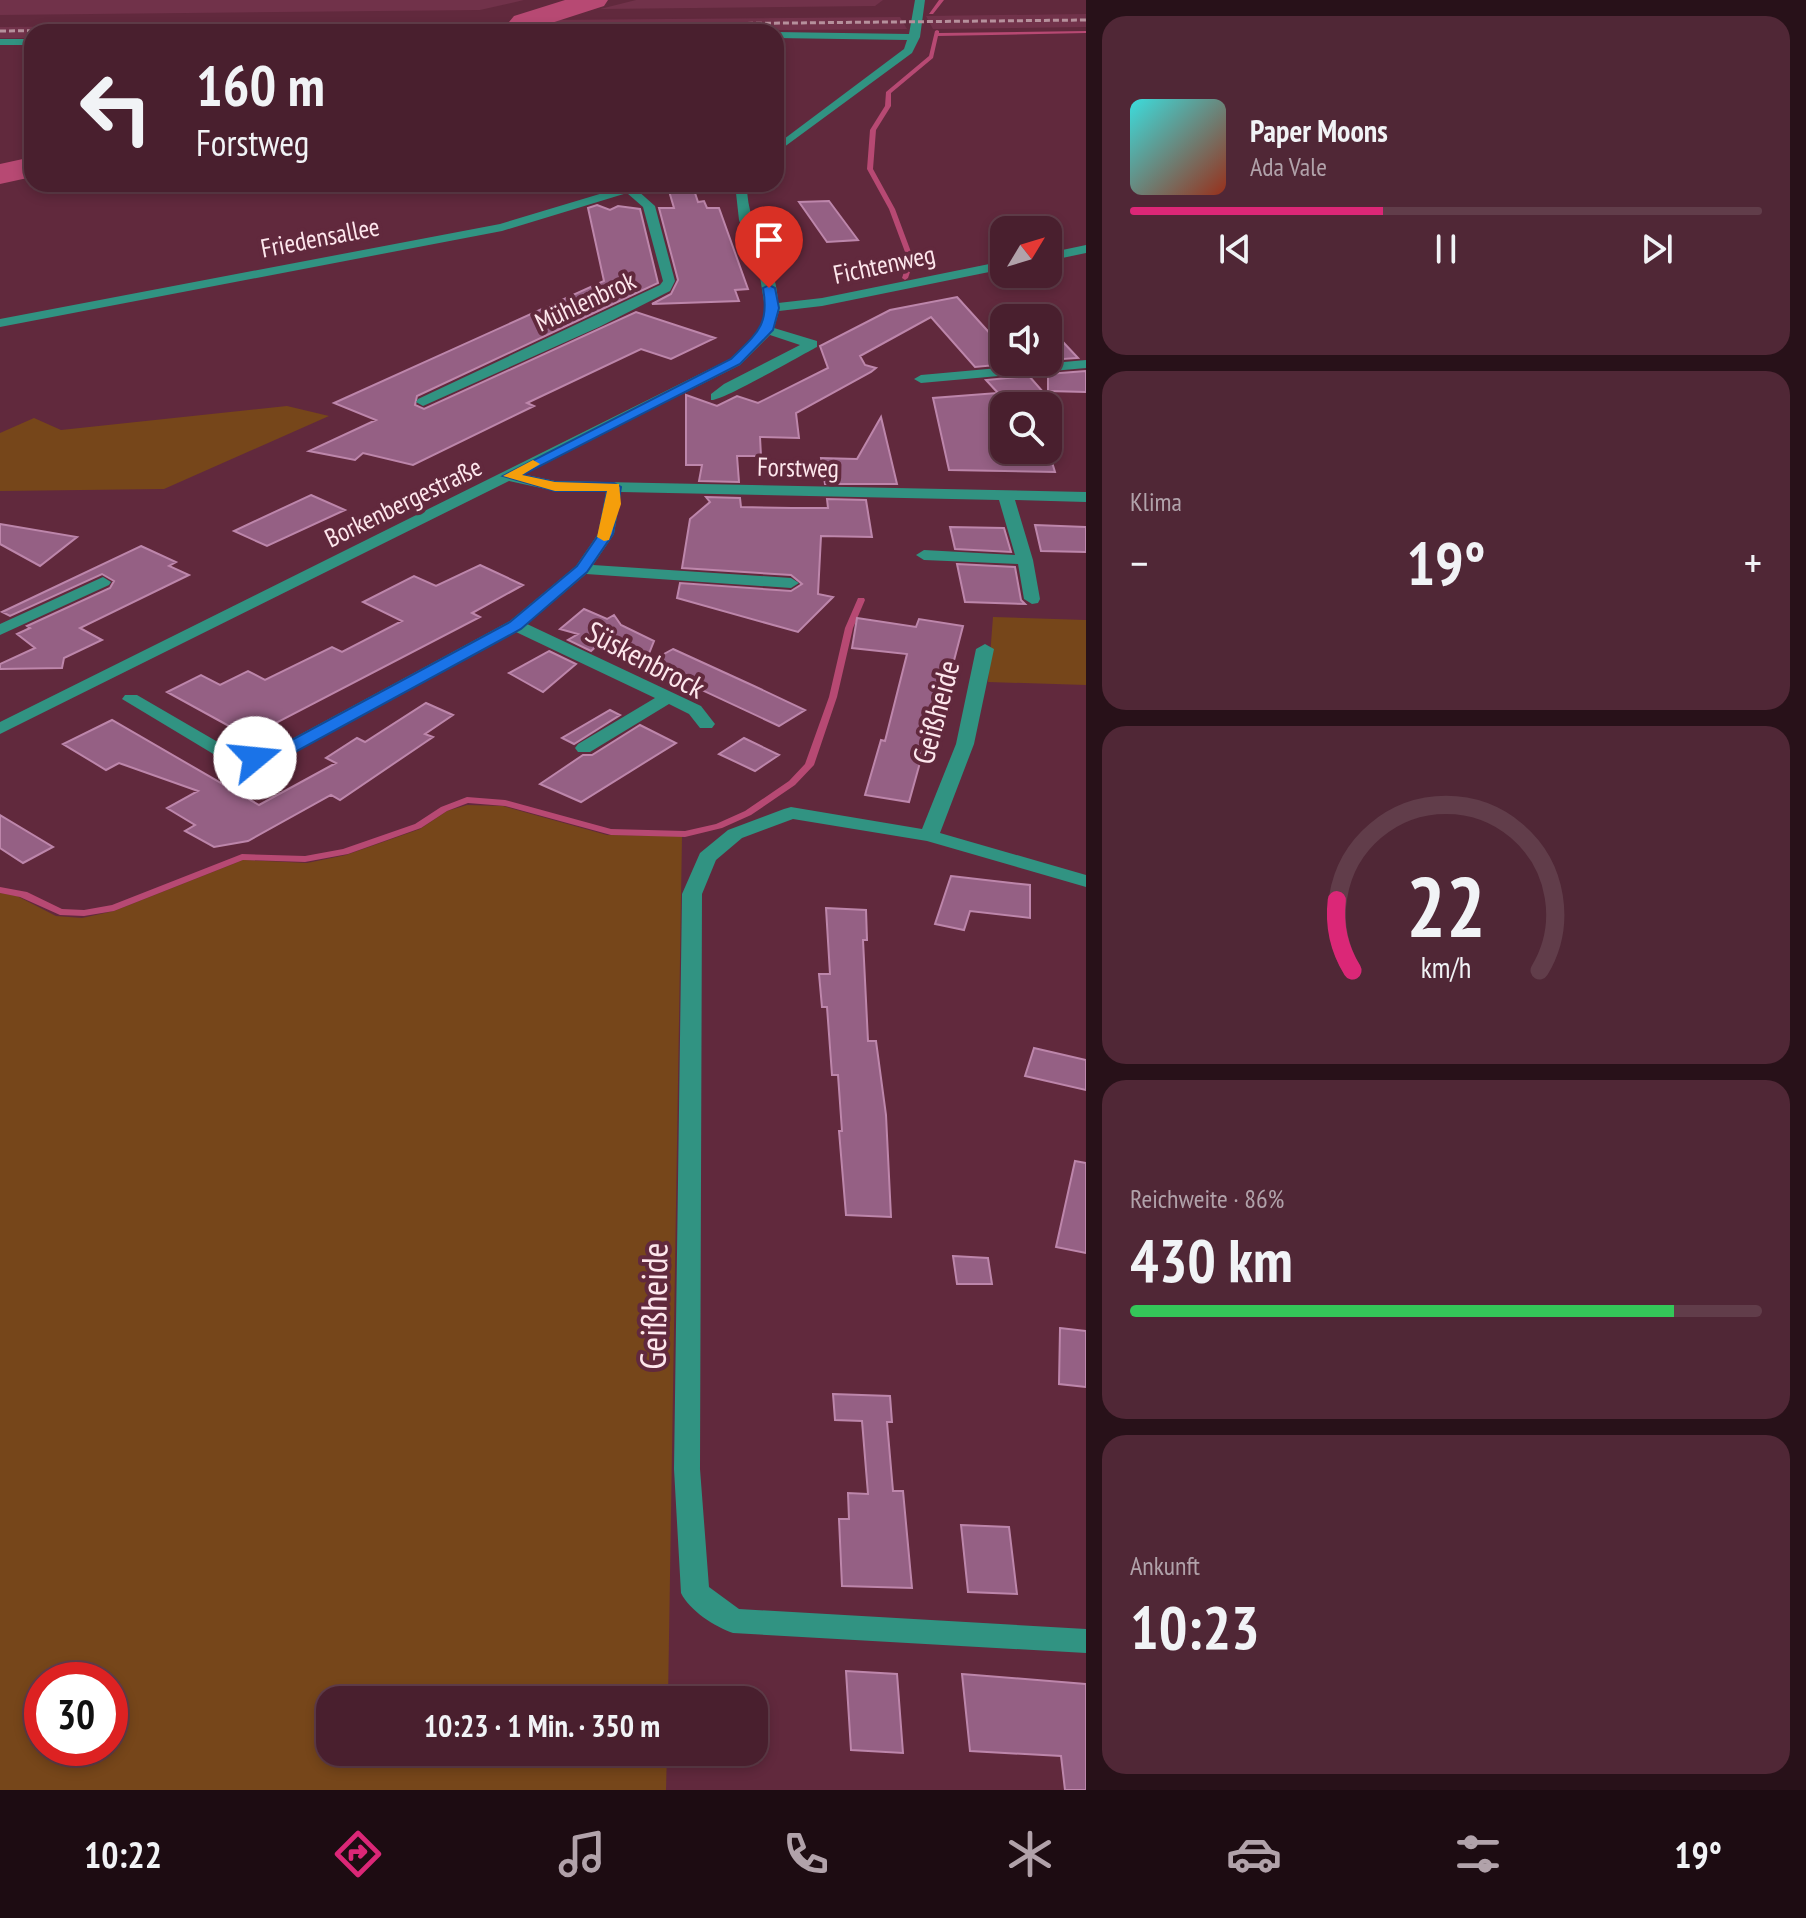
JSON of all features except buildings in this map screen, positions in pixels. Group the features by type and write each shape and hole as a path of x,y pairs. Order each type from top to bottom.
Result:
{"street":[{"path":"784,144 908,51 918,29 914,15 920,0"},
{"path":"784,35 915,37"},
{"path":"0,42 24,42"},
{"name":"Friedensallee","path":"0,323 502,227 619,192"},
{"name":"Mühlenbrok","path":"423,402 665,288 669,281 649,206 633,192"},
{"path":"716,397 729,387 812,344 767,330 773,308 740,206 741,192"},
{"path":"1062,254 1086,249"},
{"name":"Fichtenweg","path":"773,308 822,302 990,268"},
{"name":"Borkenbergestraße","path":"0,729 723,369 758,342 767,330"},
{"path":"921,379 1086,364"},
{"name":"Forstweg","path":"509,476 555,486 1086,497"},
{"name":"Süskenbrock","path":"131,699 231,757 269,759 516,625 582,569 606,534 614,487"},
{"path":"1006,496 1025,560 1032,599"},
{"path":"924,555 1025,560"},
{"path":"582,569 791,583"},
{"path":"0,630 103,582"},
{"name":"Süskenbrock","path":"516,625 695,710 706,724"},
{"name":"Geißheide","path":"929,836 965,744 985,649"},
{"path":"584,748 668,697"},
{"name":"Geißheide","path":"1086,881 929,836 791,813 735,834 707,857 692,894 687,1469 695,1593 733,1621 1086,1641"}],"shaded area":[{"path":"0,0 524,0 480,10 0,15"},
{"path":"636,0 883,0 875,6 600,9"},
{"path":"1086,14 1086,27 933,29 926,16"},
{"path":"900,17 907,29 784,30 784,24 542,24 542,20"},
{"path":"508,23 508,24 381,24"},
{"path":"0,27 24,27 24,38 0,38"},
{"path":"287,406 329,416 164,489 0,491 0,433 34,418 61,430"},
{"path":"993,617 1086,620 1086,685 988,682"},
{"path":"467,805 503,806 607,835 682,836 668,1686 316,1686 316,1766 667,1766 666,1790 0,1790 0,893 17,896 56,916 82,918 114,911 243,860 307,863 346,855 420,829 447,811"}],"waterway":[{"path":"524,24 594,0"},
{"path":"931,13 942,0"},
{"path":"936,35 937,31"},
{"path":"936,35 1086,32"},
{"path":"905,278 911,260 892,209 870,169 873,130 888,106 888,93 931,57 936,35"},
{"path":"0,174 24,169"},
{"path":"0,890 23,894 60,912 84,913 114,908 242,857 305,859 345,852 418,826 444,809 467,800 505,803 611,832 685,834 719,826 748,813 792,783 809,765 833,697 849,628 861,600"}],"railway":[{"path":"691,24 1086,20"},
{"path":"0,31 24,31"}],"slow traffic":[{"path":"533,464 509,476 555,486 614,487 614,504 604,537"}],"route":[{"path":"255,758 269,759 516,625 582,569 606,534 614,504 614,487 555,486 509,476 735,362 767,330 773,308 769,288"}]}
